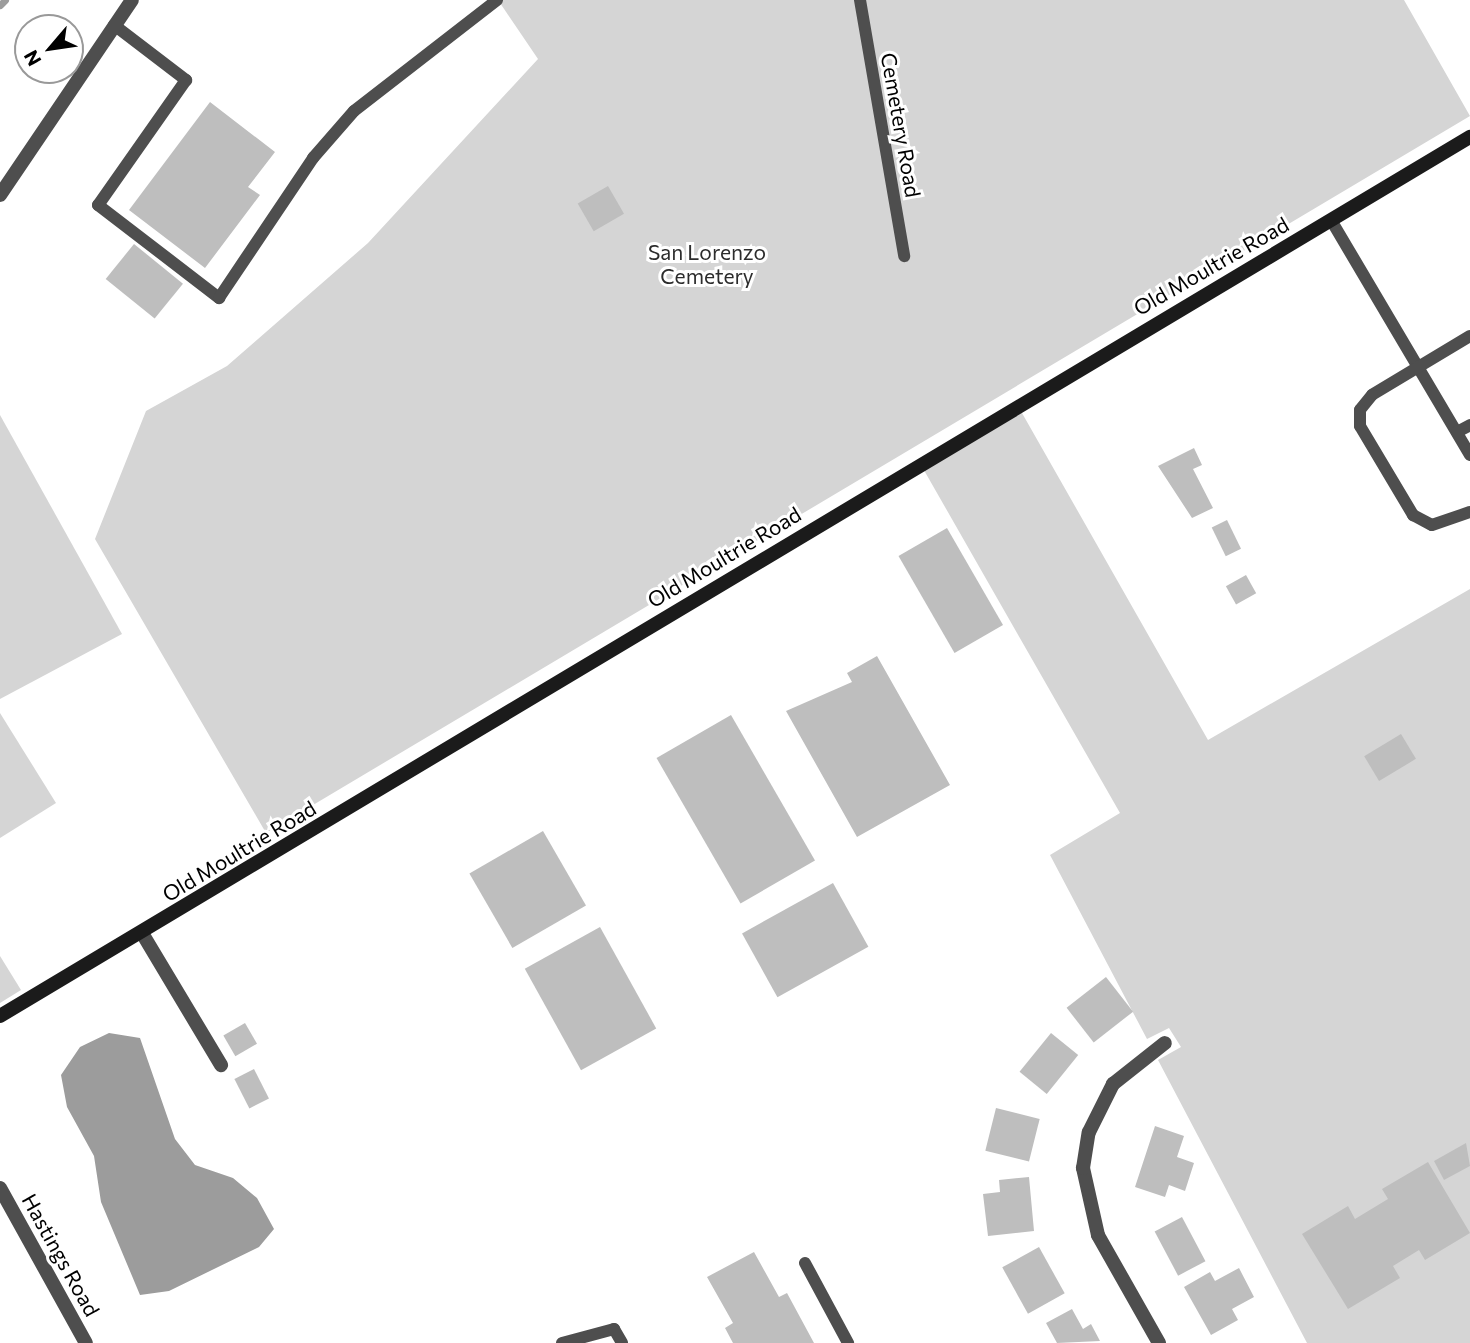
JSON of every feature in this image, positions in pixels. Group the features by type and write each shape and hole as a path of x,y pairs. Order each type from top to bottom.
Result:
{"main road":[{"name":"Old Moultrie Road","path":"0,1016 1470,137"}],"street":[{"path":"0,195 132,0"},
{"path":"142,933 221,1065"},
{"path":"1158,1343 1098,1235 1083,1168 1088,1132 1113,1084 1165,1043"},
{"name":"Hastings Road","path":"0,1188 86,1343"}],"lane":[{"path":"114,24 186,80 98,205 219,298 313,158 354,111 497,0"},
{"name":"Cemetery Road","path":"860,0 904,256"},
{"path":"1331,220 1470,455"},
{"path":"1470,336 1372,395 1360,410 1360,426 1413,515 1432,526 1470,512"},
{"path":"1457,432 1470,425"},
{"path":"805,1262 848,1343"},
{"path":"562,1343 614,1329 622,1343"}],"green space":[{"name":"San Lorenzo Cemetery","path":"498,0 1404,0 1470,116 266,833 95,539 146,411 227,366 368,243 538,59"},
{"path":"1018,406 1208,740 1470,589 1470,1343 1307,1343 1158,1060 1181,1047 1169,1028 1147,1039 1050,855 1120,813 921,465"},
{"path":"0,415 122,634 0,699"},
{"path":"0,713 56,803 0,838"},
{"path":"0,956 21,990 0,1003"}],"shaded area":[{"path":"109,1033 140,1038 175,1139 195,1165 233,1178 257,1198 274,1229 259,1247 169,1291 140,1295 101,1202 94,1156 67,1107 61,1075 80,1047"}],"building":[{"path":"210,102 275,152 248,187 260,195 205,268 129,210"},
{"path":"608,186 624,214 594,231 578,204"},
{"path":"134,244 183,284 155,319 106,279"},
{"path":"1194,448 1202,465 1193,469 1213,508 1192,518 1158,466"},
{"path":"1227,520 1241,549 1226,556 1212,527"},
{"path":"947,528 1003,625 955,653 899,556"},
{"path":"1246,575 1256,593 1236,605 1226,586"},
{"path":"877,656 950,785 857,837 786,711 852,682 847,673"},
{"path":"731,715 815,860 741,903 657,758"},
{"path":"1401,734 1416,759 1379,781 1364,756"},
{"path":"543,831 586,905 512,948 469,874"},
{"path":"833,883 868,947 777,997 742,933"},
{"path":"600,927 656,1028 581,1070 525,969"},
{"path":"1106,977 1133,1012 1094,1042 1067,1008"},
{"path":"245,1023 257,1044 235,1056 223,1036"},
{"path":"1051,1033 1078,1055 1047,1094 1020,1072"},
{"path":"254,1069 269,1098 249,1108 234,1079"},
{"path":"996,1108 1040,1119 1029,1162 985,1151"},
{"path":"1155,1126 1184,1136 1177,1157 1194,1163 1185,1191 1169,1185 1165,1197 1135,1187"},
{"path":"1466,1143 1470,1166 1444,1180 1434,1161"},
{"path":"1428,1162 1470,1233 1425,1260 1419,1250 1393,1266 1400,1278 1348,1309 1302,1234 1348,1206 1355,1219 1388,1199 1382,1189"},
{"path":"1029,1177 1034,1231 988,1236 983,1194 1000,1192 999,1180"},
{"path":"1182,1217 1205,1261 1178,1276 1155,1232"},
{"path":"1039,1247 1065,1293 1028,1314 1002,1267"},
{"path":"754,1252 779,1297 787,1293 814,1343 733,1343 725,1328 733,1323 707,1277"},
{"path":"1239,1268 1254,1297 1232,1309 1238,1320 1211,1335 1184,1287 1210,1272 1215,1281"},
{"path":"1072,1309 1083,1329 1091,1324 1100,1341 1057,1343 1046,1323"}],"waterway":[{"path":"0,5 5,0"}]}
